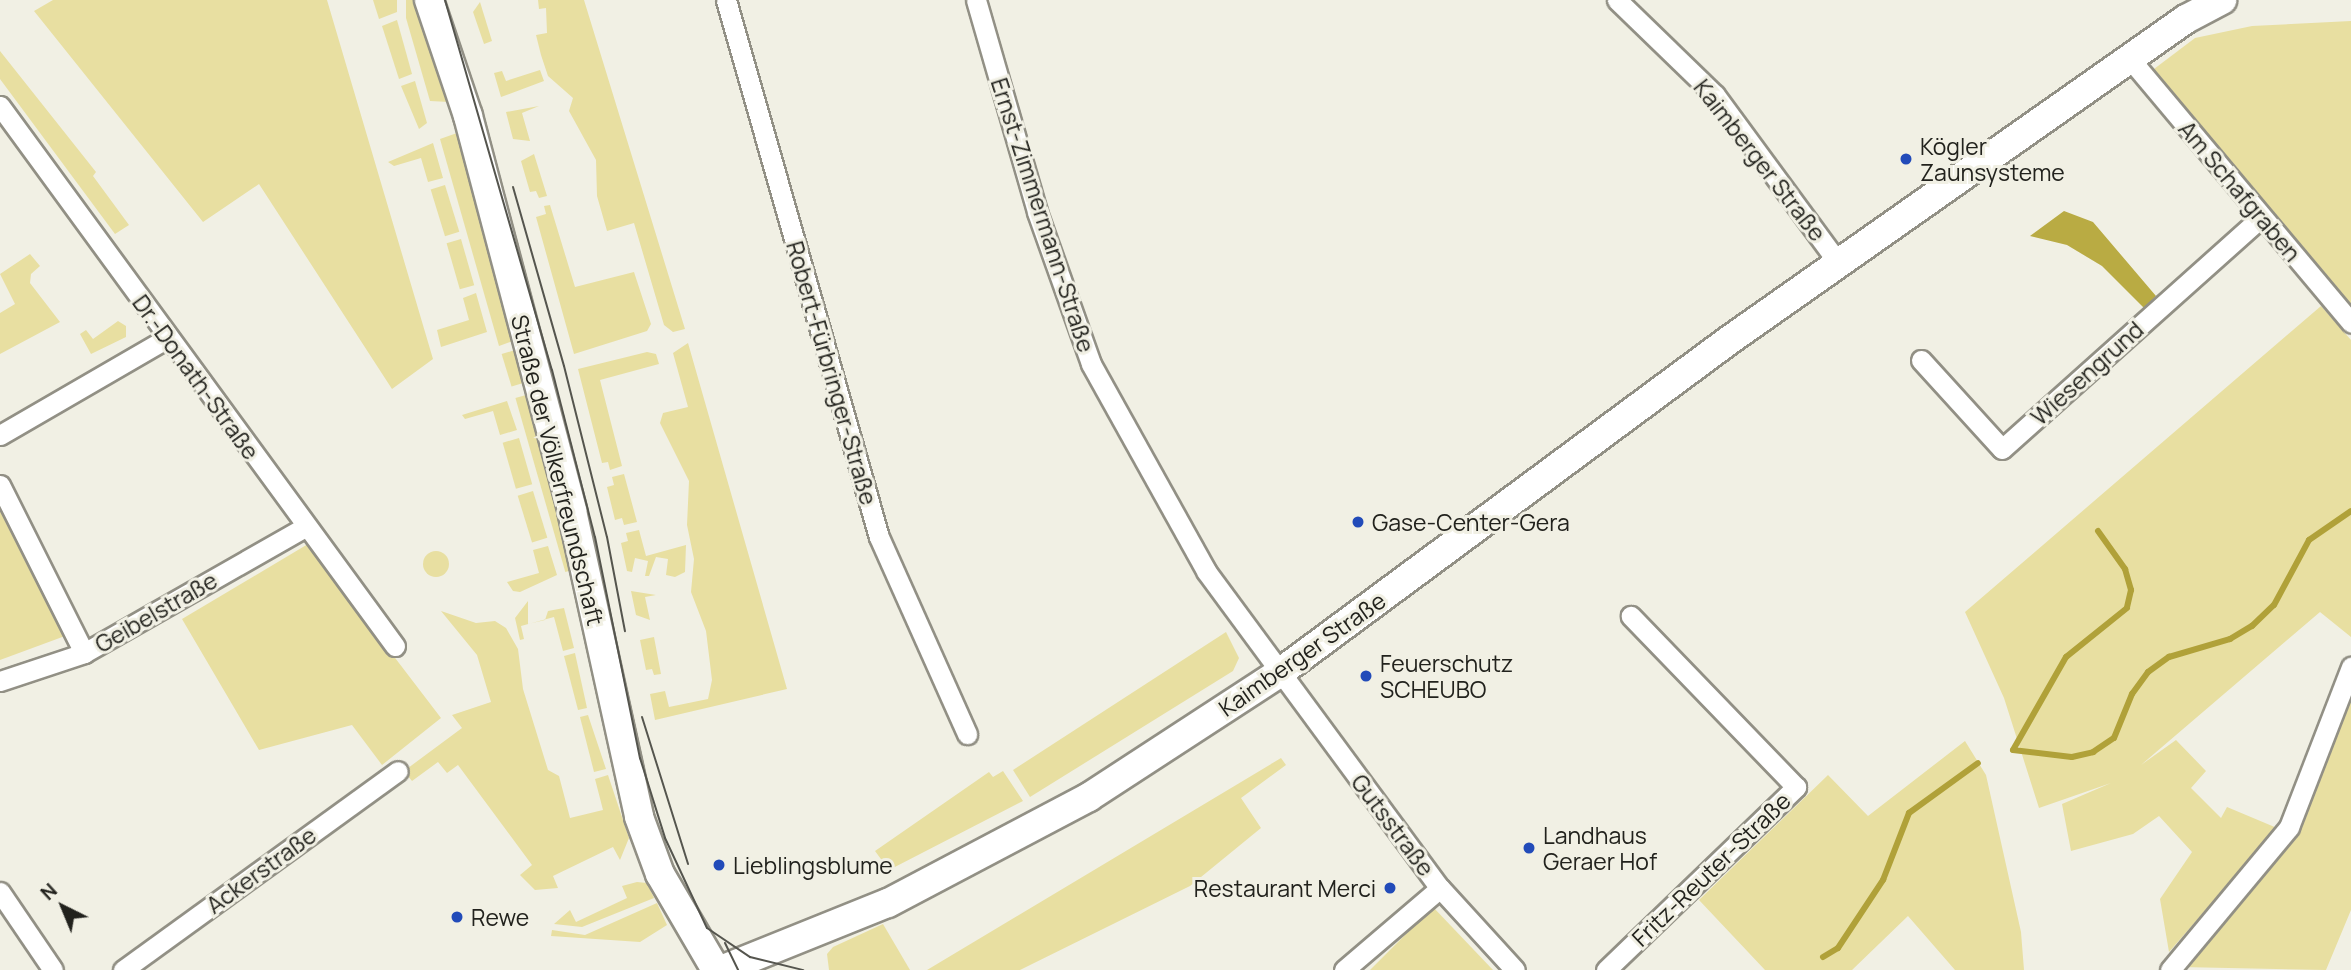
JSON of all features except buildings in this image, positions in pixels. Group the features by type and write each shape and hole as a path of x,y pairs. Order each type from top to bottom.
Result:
{"main road":[{"name":"Straße der Völkerfreundschaft","path":"429,0 468,116 576,523 639,817 660,874 719,970"},
{"name":"Kaimberger Straße","path":"719,970 934,879 1089,797 1278,674 1839,264 2130,59 2222,0"}],"street":[{"name":"Robert-Fürbringer-Straße","path":"726,0 879,537 967,734"},
{"name":"Ernst-Zimmermann-Straße","path":"976,0 1037,212 1091,364 1206,571 1278,674"},
{"name":"Kaimberger Straße","path":"1617,0 1716,95 1839,264"},
{"name":"Am Schafgraben","path":"2130,59 2260,218 2351,322"},
{"name":"Dr.-Donath-Straße","path":"0,106 305,527 395,646"},
{"name":"Wiesengrund","path":"1921,360 2002,449 2260,218"},
{"path":"0,435 167,338"},
{"path":"0,485 84,653"},
{"name":"Geibelstraße","path":"0,681 84,653 305,527"},
{"name":"Fritz-Reuter-Straße","path":"1606,970 1796,787 1630,616"},
{"path":"2170,970 2288,827 2351,667"},
{"name":"Gutsstraße","path":"1278,674 1440,888 1515,970"},
{"name":"Ackerstraße","path":"123,970 398,771"},
{"path":"1343,970 1440,888"},
{"path":"0,892 54,970"}],"shaded area":[{"path":"53,0 327,0 433,359 392,389 259,184 203,222 34,11"},
{"path":"373,0 397,0 397,12 379,19"},
{"path":"406,0 417,0 449,102 430,101 406,18"},
{"path":"538,0 584,0 685,329 673,332 664,325 634,223 607,231 597,196 596,160 569,111 573,98 548,76 541,55 536,35 547,33 546,8 539,9"},
{"path":"480,2 492,41 484,44 473,12"},
{"path":"397,20 412,74 399,79 382,26"},
{"path":"2351,21 2351,307 2154,69 2195,38 2252,26"},
{"path":"0,51 96,172 93,176 129,225 115,234 0,79"},
{"path":"540,70 544,81 501,97 494,73 502,71 506,81"},
{"path":"415,81 427,123 419,129 401,86"},
{"path":"539,106 522,113 530,141 513,139 506,112"},
{"path":"457,133 513,341 499,346 440,139"},
{"path":"433,143 443,178 428,182 421,158 394,166 388,162"},
{"path":"534,154 547,196 539,198 536,191 530,192 521,161"},
{"path":"445,185 459,232 445,236 431,189"},
{"path":"550,205 575,287 634,272 651,324 647,331 574,354 536,217 546,214 544,206"},
{"path":"2064,211 2093,222 2156,296 2144,308 2102,266 2067,245 2030,236"},
{"path":"461,239 474,285 460,289 447,243"},
{"path":"30,254 40,266 31,274 30,283 60,322 0,354 0,313 15,304 0,274"},
{"path":"476,293 487,332 441,347 437,330 469,320 463,298"},
{"path":"2321,306 2351,340 2351,637 2320,612 2141,765 2176,740 2206,771 2191,788 2221,818 2227,807 2277,828 2169,952 2160,899 2192,852 2159,816 2133,834 2071,851 2062,804 2111,783 2039,808 2004,698 1965,612"},
{"path":"118,321 126,326 126,337 91,354 80,334 86,330 93,339"},
{"path":"688,343 787,689 655,720 650,694 665,691 669,707 708,699 712,680 706,631 691,592 694,559 687,525 689,481 660,423 663,413 688,407 673,353"},
{"path":"515,350 525,383 512,387 502,354"},
{"path":"647,352 656,354 659,364 600,380 622,466 610,470 608,462 602,463 578,369"},
{"path":"526,395 576,569 565,572 515,398"},
{"path":"507,401 517,430 500,435 493,411 465,419 462,415"},
{"path":"519,438 532,484 516,489 503,443"},
{"path":"624,474 637,522 624,525 622,518 615,520 607,487 614,485 612,477"},
{"path":"533,491 547,538 532,543 518,496"},
{"path":"0,499 65,636 0,660"},
{"path":"639,530 646,556 686,545 685,572 675,577 666,575 668,559 656,557 649,576 645,576 648,561 635,558 632,572 627,571 621,543 628,541 626,533"},
{"path":"308,544 441,718 382,765 352,725 259,750 182,619"},
{"path":"548,546 557,575 520,592 513,591 507,582 539,573 533,550"},
{"path":"436,551 445,555 449,564 445,573 436,577 427,573 423,564 427,555"},
{"path":"631,591 656,595 645,597 650,620 636,615"},
{"path":"528,601 528,624 521,626 524,639 520,640 515,618"},
{"path":"564,608 574,648 563,651 554,617 545,619 548,611"},
{"path":"441,611 476,623 495,621 506,628 518,649 523,689 548,770 559,776 570,818 603,810 595,779 608,775 629,838 620,860 613,847 553,876 558,888 535,890 520,875 532,865 458,765 447,773 438,762 412,781 404,771 462,728 452,715 491,702 477,655"},
{"path":"1226,632 1239,658 1233,671 1030,797 1013,770"},
{"path":"654,637 661,674 654,675 652,669 646,670 640,640"},
{"path":"575,653 587,708 578,710 564,656"},
{"path":"2351,680 2351,910 2326,970 2181,967 2290,834"},
{"path":"588,715 606,769 594,772 580,717"},
{"path":"1965,741 1986,775 2021,932 2024,970 1955,970 1908,916 1852,970 1765,970 1699,900 1828,775 1868,816"},
{"path":"1281,758 1286,765 1241,798 1261,828 1190,886 1020,970 927,970"},
{"path":"1003,771 1023,801 889,870 875,851 989,772 993,777"},
{"path":"637,882 647,883 654,898 582,927 554,924 570,910 576,922 627,898 622,886"},
{"path":"657,903 667,925 640,942 551,936 552,930 585,935"},
{"path":"1433,907 1493,970 1370,970"},
{"path":"883,924 910,970 829,970 827,954 833,947"}],"waterway":[{"path":"2098,531 2125,569 2131,590 2127,608 2066,657 2013,750 2072,757 2093,752 2114,738 2132,694 2148,672 2169,657 2230,639 2252,626 2274,605 2309,540 2351,511"},
{"path":"1823,957 1838,948 1883,880 1909,813 1978,763"}],"tram line":[{"path":"445,0 552,370 595,537 640,758 665,838 707,928 750,957 803,970"},
{"path":"513,187 564,366 607,537 625,631"},
{"path":"642,717 688,864"},
{"path":"725,943 738,970"}],"place":[{"name":"Kögler Zaunsysteme","path":"1906,159"},
{"name":"Gase-Center-Gera","path":"1358,522"},
{"name":"Feuerschutz SCHEUBO","path":"1366,676"},
{"name":"Landhaus Geraer Hof","path":"1529,848"},
{"name":"Lieblingsblume","path":"719,865"},
{"name":"Restaurant Merci","path":"1390,888"},
{"name":"Rewe","path":"457,917"}]}
